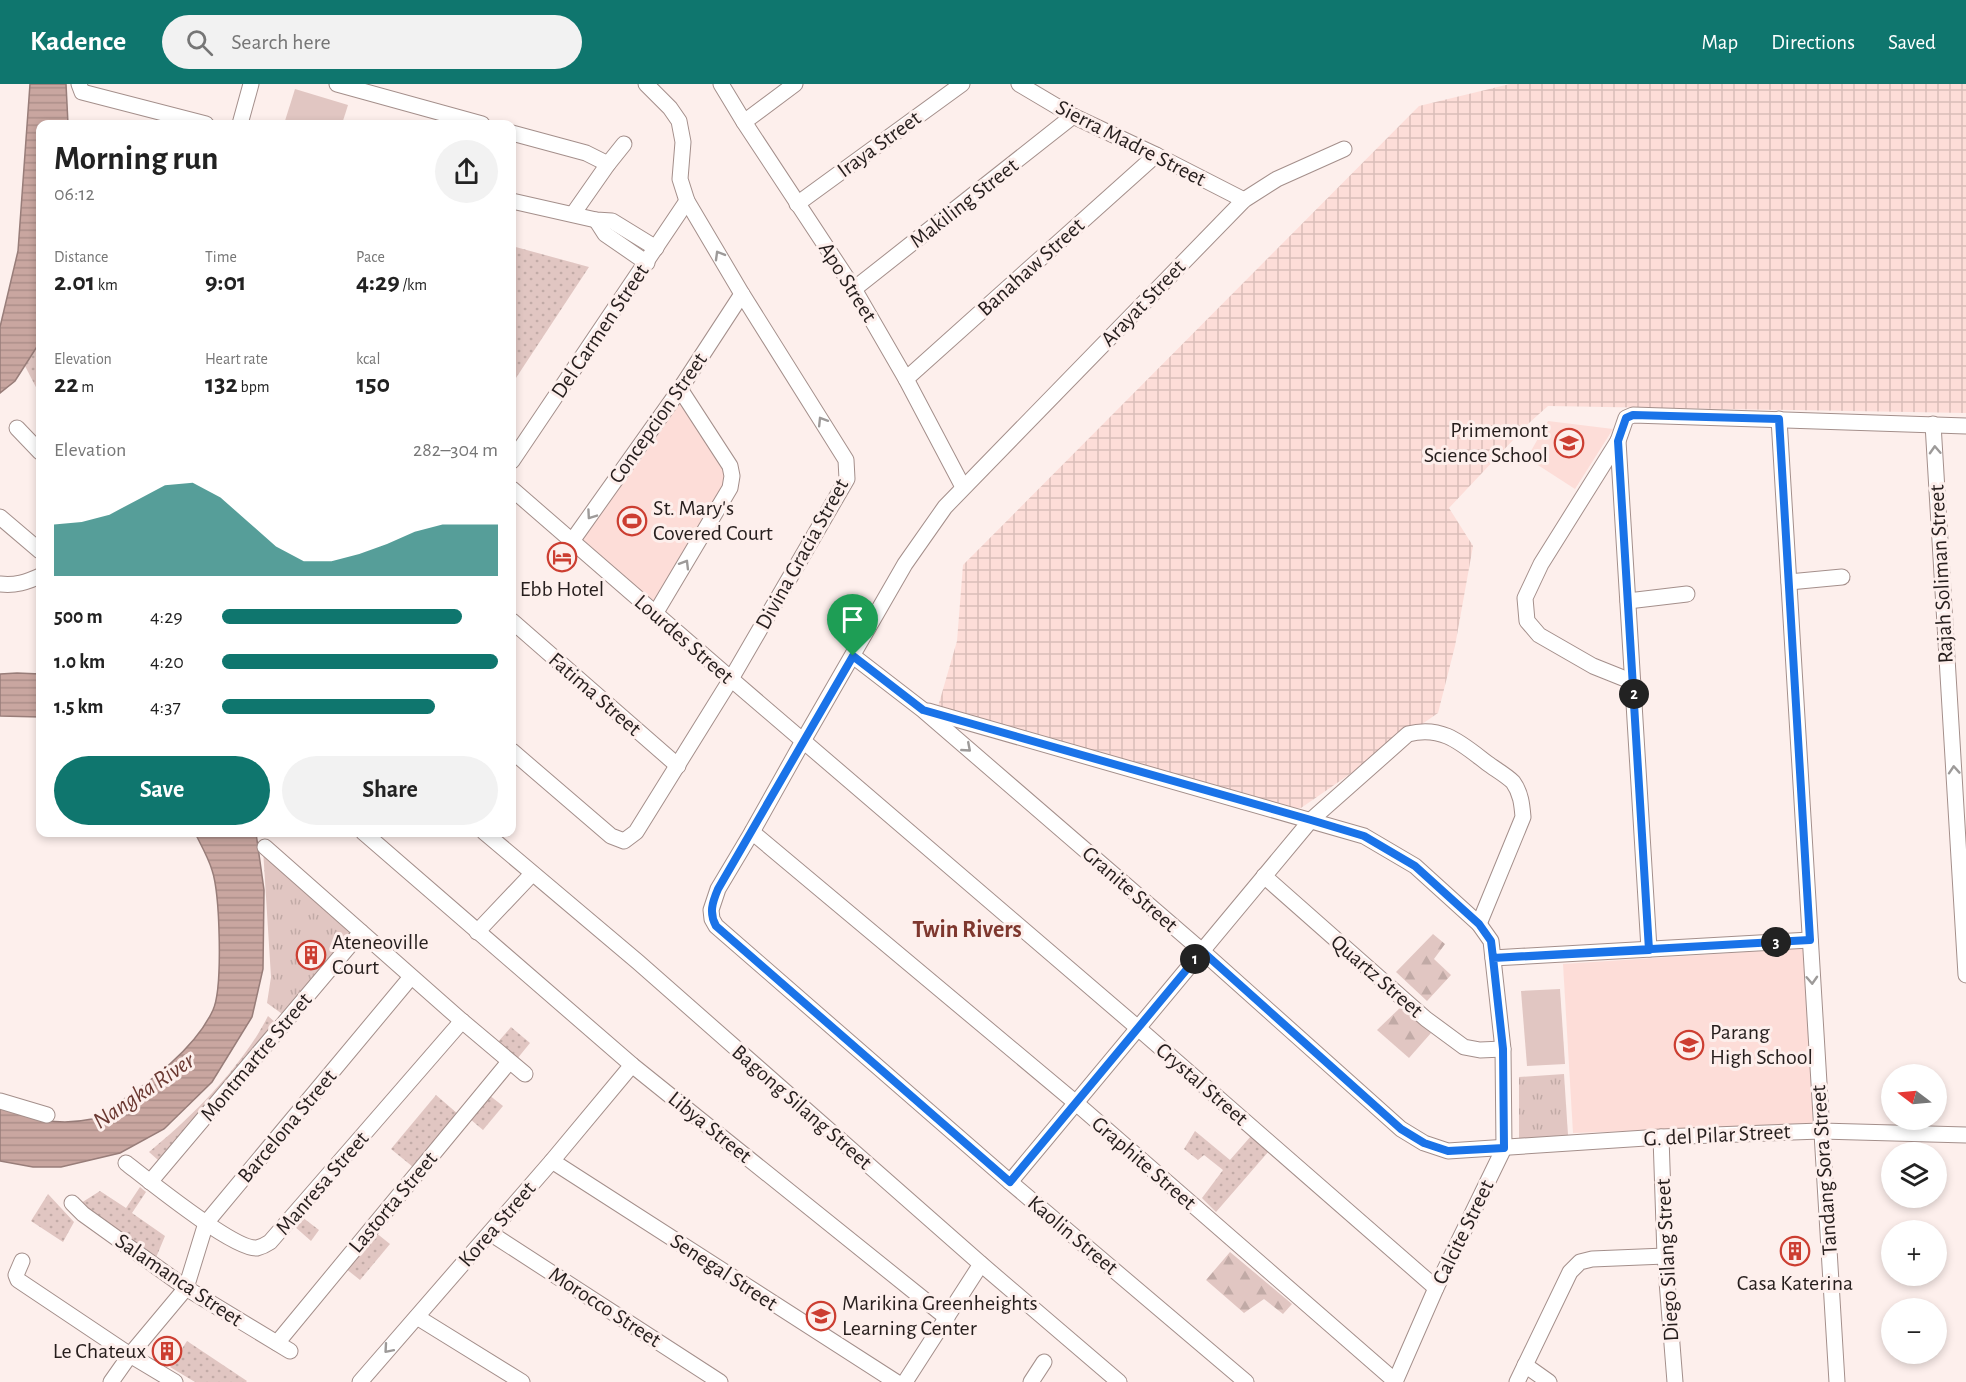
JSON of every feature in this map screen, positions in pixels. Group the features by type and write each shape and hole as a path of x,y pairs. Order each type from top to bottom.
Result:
{"street":[{"path":"241,120 251,84"},
{"path":"337,84 467,120"},
{"name":"Divina Gracia Street","path":"516,754 611,836 624,841 636,832 730,680 844,486 848,472 846,460 687,201 680,179 683,142 679,121 670,108 646,84"},
{"name":"Apo Street","path":"721,84 854,289 906,379 963,487"},
{"path":"744,122 795,84"},
{"name":"Iraya Street","path":"797,204 962,84"},
{"name":"Sierra Madre Street","path":"1019,84 1073,116 1156,154 1244,200"},
{"path":"80,88 192,120"},
{"path":"424,120 427,109"},
{"name":"Makiling Street","path":"854,289 1073,116"},
{"path":"516,134 586,153 608,164"},
{"path":"573,214 624,144"},
{"name":"Arayat Street","path":"963,487 1244,200 1277,179 1344,149"},
{"name":"Banahaw Street","path":"906,379 1156,154"},
{"name":"Del Carmen Street","path":"516,455 687,201"},
{"path":"516,202 596,220 612,220 656,248"},
{"path":"596,220 605,234 647,263"},
{"name":"Concepcion Street","path":"572,541 680,389 742,294"},
{"path":"655,614 730,488 732,476 730,466 680,389"},
{"path":"1633,682 1593,666 1539,635 1527,621 1525,598 1541,564 1618,441 1626,418 1633,415 1966,426"},
{"name":"Tandang Sora Street","path":"1779,419 1837,1382"},
{"name":"Rajah Soliman Street","path":"1933,424 1966,975"},
{"path":"17,428 36,448"},
{"path":"1618,441 1649,950"},
{"name":"Kaolin Street","path":"963,487 926,532 803,741 753,832 718,889 712,902 712,919 716,926 1010,1182 1246,1382"},
{"name":"Lourdes Street","path":"516,492 803,741"},
{"path":"0,517 36,548"},
{"path":"1789,582 1842,577"},
{"path":"0,584 26,583 36,578"},
{"path":"1628,601 1687,594"},
{"name":"Fatima Street","path":"516,624 678,766"},
{"name":"Granite Street","path":"853,656 923,710 1202,951 1401,1129 1424,1143 1448,1151 1504,1148"},
{"path":"923,710 1311,820 1364,836 1415,866 1479,924 1524,817 1522,799 1512,782 1457,740 1438,732 1423,730 1408,734 1311,820 1010,1182"},
{"name":"Crystal Street","path":"803,741 1138,1028 1436,1288"},
{"name":"Graphite Street","path":"753,832 1076,1104 1395,1382"},
{"name":"Libya Street","path":"369,837 632,1065 947,1318"},
{"name":"Bagong Silang Street","path":"490,837 638,962 981,1264 1119,1382"},
{"path":"265,847 462,1022 525,1074"},
{"path":"477,932 532,874"},
{"name":"Quartz Street","path":"1264,876 1426,1019 1464,1047 1480,1050 1503,1049"},
{"name":"Calcite Street","path":"1395,1382 1436,1288 1504,1148 1503,1049 1493,958 1491,941 1479,924"},
{"name":"Montmartre Street","path":"150,1182 361,932"},
{"path":"1493,958 1810,940"},
{"name":"Barcelona Street","path":"186,1288 206,1223 411,977"},
{"name":"Manresa Street","path":"126,1163 206,1223 241,1244 257,1248 270,1242 462,1022"},
{"name":"Lastorta Street","path":"277,1343 509,1062"},
{"name":"Korea Street","path":"362,1381 632,1065"},
{"path":"0,1101 47,1115"},
{"name":"G. del Pilar Street","path":"1504,1148 1661,1137 1821,1131 1966,1135"},
{"name":"Diego Silang Street","path":"1661,1137 1665,1256 1675,1382"},
{"name":"Senegal Street","path":"552,1161 896,1382"},
{"name":"Salamanca Street","path":"72,1203 83,1214 186,1288 290,1351"},
{"name":"Morocco Street","path":"490,1233 720,1382"},
{"path":"1517,1382 1570,1272 1580,1262 1592,1259 1665,1256"},
{"path":"22,1261 16,1275 18,1280 130,1355 175,1382"},
{"path":"905,1382 981,1264"},
{"path":"111,1382 130,1355 186,1288"},
{"path":"417,1317 522,1382"},
{"path":"1031,1382 1044,1362"},
{"path":"1525,1365 1549,1382"}],"shaded area":[{"path":"1510,84 1966,84 1966,413 1548,406 1449,508 1473,546 1455,646 1438,713 1301,808 1264,807 937,710 957,641 963,565 1419,106"},
{"path":"678,396 733,480 657,604 581,538"},
{"name":"Primemont Science School","path":"1548,421 1613,429 1575,489 1527,458"},
{"name":"Parang High School","path":"1805,948 1813,1125 1573,1133 1563,964"}],"green space":[{"path":"295,89 348,105 343,120 285,120"},
{"path":"516,247 589,267 516,378"},
{"path":"36,348 36,387 25,366"},
{"path":"263,849 353,935 285,1016 267,1003 271,977"},
{"path":"1433,934 1445,944 1434,959 1451,975 1427,1001 1396,972"},
{"path":"1560,989 1565,1064 1527,1066 1521,991"},
{"path":"1403,1005 1431,1033 1409,1058 1377,1030"},
{"path":"268,1016 276,1023 158,1160 149,1152 215,1090 245,1054"},
{"path":"511,1027 530,1043 517,1059 498,1042"},
{"path":"1564,1074 1568,1135 1519,1139 1519,1077"},
{"path":"436,1095 458,1114 413,1167 391,1149"},
{"path":"489,1095 503,1106 483,1130 470,1119"},
{"path":"1195,1131 1230,1160 1251,1136 1269,1151 1216,1212 1202,1198 1223,1170 1204,1155 1198,1160 1184,1149"},
{"path":"140,1187 146,1192 132,1213 165,1236 155,1260 81,1203 100,1191 126,1208"},
{"path":"48,1194 74,1222 63,1242 31,1221"},
{"path":"302,1217 319,1230 311,1241 294,1226"},
{"path":"375,1232 390,1244 360,1280 345,1268"},
{"path":"1230,1252 1292,1304 1283,1314 1264,1299 1244,1313 1206,1280"},
{"path":"187,1341 247,1381 195,1382 170,1367"}],"water":[{"path":"30,84 66,84 68,120 36,120 36,348 15,381 0,393 0,327 18,251"},
{"path":"0,674 36,674 36,717 0,716"},
{"name":"Nangka River","path":"197,837 257,837 264,890 263,969 252,1017 212,1082 164,1129 120,1153 61,1167 33,1167 0,1161 0,1105 34,1118 56,1122 95,1118 143,1086 170,1063 195,1038 205,1024 216,999 219,962 215,882"}],"place":[{"name":"Primemont Science School","path":"1569,443"},
{"name":"St. Mary's Covered Court","path":"632,521"},
{"name":"Ebb Hotel","path":"562,557"},
{"name":"Ateneoville Court","path":"311,955"},
{"name":"Parang High School","path":"1689,1045"},
{"name":"Casa Katerina","path":"1795,1251"},
{"name":"Marikina Greenheights Learning Center","path":"821,1316"},
{"name":"Le Chateux","path":"167,1351"}],"district":[{"name":"Twin Rivers","path":"967,930"}],"route":[{"path":"853,656 718,889 712,902 712,919 716,926 1010,1182 1202,951 1401,1129 1424,1143 1448,1151 1504,1148 1503,1049 1493,958 1649,950 1618,441 1623,425 1626,418 1633,415 1779,419 1810,940 1649,950 1571,954 1493,958 1491,941 1479,924 1415,866 1364,836 923,710 853,656"}]}
